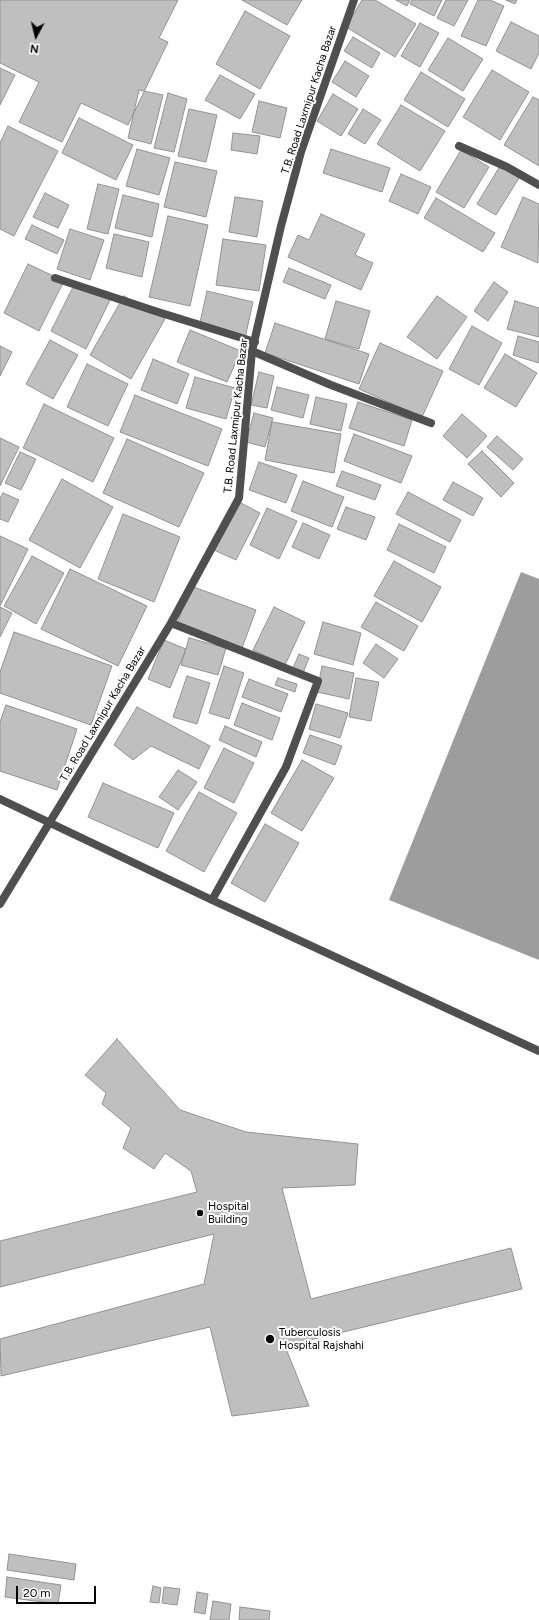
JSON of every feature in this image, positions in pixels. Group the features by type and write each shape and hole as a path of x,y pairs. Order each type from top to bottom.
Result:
{"street":[{"name":"T.B. Road Laxmipur Kacha Bazar","path":"0,904 171,623 239,498 252,351 281,226 301,152 354,0"},
{"path":"459,146 507,167 539,185"},
{"path":"55,278 255,342"},
{"path":"252,351 331,385 431,423"},
{"path":"171,623 318,681 286,767 212,900"},
{"path":"0,799 212,900 539,1051"}],"shaded area":[{"path":"521,572 539,579 539,960 389,900"}],"building":[{"path":"0,0 178,0 159,38 168,42 128,125 81,103 62,142 19,122 39,82 0,63"},
{"path":"242,0 302,0 287,25"},
{"path":"362,0 375,0 416,24 395,57 346,27"},
{"path":"396,0 410,0 407,6"},
{"path":"412,0 442,0 434,16 410,4"},
{"path":"446,0 468,0 454,26 437,18"},
{"path":"478,0 490,0 504,6 486,46 461,36"},
{"path":"506,0 517,0 515,4"},
{"path":"245,11 290,36 260,89 216,64"},
{"path":"511,22 539,36 539,53 531,69 496,51"},
{"path":"420,23 439,33 420,67 401,56"},
{"path":"353,37 380,53 372,68 344,51"},
{"path":"448,38 483,59 463,91 428,70"},
{"path":"345,61 369,76 356,97 332,82"},
{"path":"0,68 15,75 0,105"},
{"path":"492,70 529,92 500,140 463,117"},
{"path":"421,72 465,99 448,127 404,100"},
{"path":"220,75 255,94 240,119 205,100"},
{"path":"139,90 163,95 151,144 128,138"},
{"path":"168,93 187,99 174,152 154,148"},
{"path":"333,94 358,109 341,136 317,121"},
{"path":"533,97 539,100 539,166 504,145"},
{"path":"259,101 287,108 280,138 252,132"},
{"path":"401,105 445,131 420,171 377,144"},
{"path":"189,109 217,115 206,162 178,156"},
{"path":"363,109 381,120 365,144 348,134"},
{"path":"79,118 133,145 116,180 62,153"},
{"path":"8,126 58,151 14,236 0,229 0,143"},
{"path":"233,133 260,136 257,154 231,150"},
{"path":"137,149 170,158 159,195 126,186"},
{"path":"331,149 390,168 382,192 323,173"},
{"path":"461,150 489,167 464,208 436,192"},
{"path":"175,162 217,171 206,217 164,207"},
{"path":"500,166 519,178 496,215 477,204"},
{"path":"401,174 431,187 418,214 389,201"},
{"path":"98,184 119,189 108,234 87,229"},
{"path":"45,193 69,205 58,228 33,217"},
{"path":"123,195 159,204 152,237 115,228"},
{"path":"235,197 263,201 257,237 229,232"},
{"path":"523,197 539,204 538,263 501,247"},
{"path":"436,198 495,233 483,252 424,218"},
{"path":"321,214 365,234 355,255 373,263 361,290 288,257 298,235 309,240"},
{"path":"168,216 208,225 190,306 149,297"},
{"path":"32,225 64,240 57,254 25,239"},
{"path":"70,229 104,240 90,280 57,269"},
{"path":"114,234 149,242 142,277 106,268"},
{"path":"223,239 266,245 259,291 216,285"},
{"path":"28,264 64,281 39,331 4,313"},
{"path":"289,268 331,285 325,299 283,282"},
{"path":"494,282 508,292 488,321 474,311"},
{"path":"75,283 110,300 86,349 51,331"},
{"path":"207,291 253,302 245,338 199,327"},
{"path":"124,296 165,319 131,379 90,355"},
{"path":"437,296 467,317 437,359 407,337"},
{"path":"336,301 370,311 359,349 325,339"},
{"path":"515,301 539,308 539,337 507,329"},
{"path":"275,323 369,354 359,384 265,353"},
{"path":"472,326 502,343 479,385 449,369"},
{"path":"190,330 241,351 227,382 177,362"},
{"path":"518,336 539,342 539,363 513,355"},
{"path":"50,340 78,355 53,399 26,384"},
{"path":"380,343 443,371 422,417 359,389"},
{"path":"0,346 12,352 0,376"},
{"path":"505,354 537,373 516,407 484,388"},
{"path":"153,359 189,374 177,404 141,390"},
{"path":"87,364 128,384 108,426 67,407"},
{"path":"259,372 274,376 267,408 251,405"},
{"path":"195,377 235,388 226,419 186,408"},
{"path":"277,387 309,395 303,418 271,410"},
{"path":"135,395 222,429 208,466 120,432"},
{"path":"316,397 347,404 341,431 310,424"},
{"path":"358,402 412,420 404,446 349,428"},
{"path":"44,404 114,438 93,482 23,448"},
{"path":"254,413 273,418 265,447 246,442"},
{"path":"462,414 487,436 467,458 443,436"},
{"path":"272,422 341,434 334,473 265,460"},
{"path":"354,434 412,456 401,483 344,461"},
{"path":"497,436 523,459 513,470 487,447"},
{"path":"0,438 19,447 0,486"},
{"path":"127,439 204,473 179,527 103,493"},
{"path":"482,451 514,483 501,497 468,464"},
{"path":"20,452 36,459 21,490 5,483"},
{"path":"259,462 297,475 286,503 249,490"},
{"path":"342,471 381,485 375,500 336,486"},
{"path":"62,479 113,507 80,568 29,540"},
{"path":"303,481 344,497 332,527 291,511"},
{"path":"453,482 483,498 473,516 443,500"},
{"path":"408,492 461,520 450,542 396,514"},
{"path":"3,493 19,500 8,522 0,519 0,498"},
{"path":"239,502 260,513 236,560 214,550"},
{"path":"346,507 375,517 366,540 337,529"},
{"path":"267,508 297,521 279,559 250,545"},
{"path":"123,514 180,537 154,602 98,579"},
{"path":"303,523 330,535 319,559 292,547"},
{"path":"399,524 446,547 434,573 387,550"},
{"path":"0,536 28,549 0,606"},
{"path":"32,556 64,573 36,624 4,606"},
{"path":"394,561 441,587 422,622 374,596"},
{"path":"70,569 147,606 118,666 41,629"},
{"path":"191,586 256,610 242,648 177,624"},
{"path":"376,602 418,626 404,651 361,627"},
{"path":"0,607 12,613 0,637"},
{"path":"274,607 305,622 285,665 253,650"},
{"path":"323,622 361,633 353,665 314,654"},
{"path":"14,632 112,666 91,725 0,693 0,672"},
{"path":"189,638 226,648 218,675 181,665"},
{"path":"164,640 186,649 170,688 148,679"},
{"path":"376,644 398,659 384,678 363,663"},
{"path":"299,654 309,658 303,673 293,668"},
{"path":"224,666 244,673 229,719 209,713"},
{"path":"322,666 354,673 349,699 317,692"},
{"path":"187,676 210,683 197,724 173,717"},
{"path":"278,678 297,684 295,692 275,685"},
{"path":"356,678 379,682 371,721 349,717"},
{"path":"249,679 288,694 281,712 242,697"},
{"path":"242,703 280,718 272,740 234,725"},
{"path":"316,704 348,713 340,738 309,729"},
{"path":"6,705 77,729 57,790 0,771 0,722"},
{"path":"137,707 210,746 199,769 151,746 133,760 114,745"},
{"path":"225,726 262,742 256,757 219,740"},
{"path":"310,735 342,746 335,765 303,753"},
{"path":"224,748 254,763 234,803 204,788"},
{"path":"302,760 334,778 302,831 271,813"},
{"path":"178,770 197,782 178,810 159,797"},
{"path":"103,783 174,813 158,848 88,817"},
{"path":"199,792 237,813 204,872 166,851"},
{"path":"265,824 299,843 265,902 231,883"},
{"name":"Hospital Building","path":"117,1039 180,1110 246,1132 358,1144 355,1185 282,1188 311,1299 511,1248 522,1289 285,1346 309,1406 232,1416 210,1327 1,1376 0,1339 204,1284 214,1234 0,1287 0,1241 197,1192 191,1171 165,1153 154,1169 123,1148 131,1128 102,1104 106,1093 85,1075"},
{"path":"9,1554 76,1564 74,1580 7,1570"},
{"path":"7,1577 61,1585 58,1604 5,1597"},
{"path":"153,1586 161,1588 159,1603 150,1602"},
{"path":"164,1587 180,1589 177,1605 162,1603"},
{"path":"197,1592 208,1594 205,1614 194,1612"},
{"path":"213,1601 231,1604 229,1620 210,1620"},
{"path":"240,1607 270,1611 269,1620 239,1620"}],"place":[{"name":"Hospital Building","path":"200,1213"},
{"name":"Tuberculosis Hospital Rajshahi","path":"270,1339"}]}
